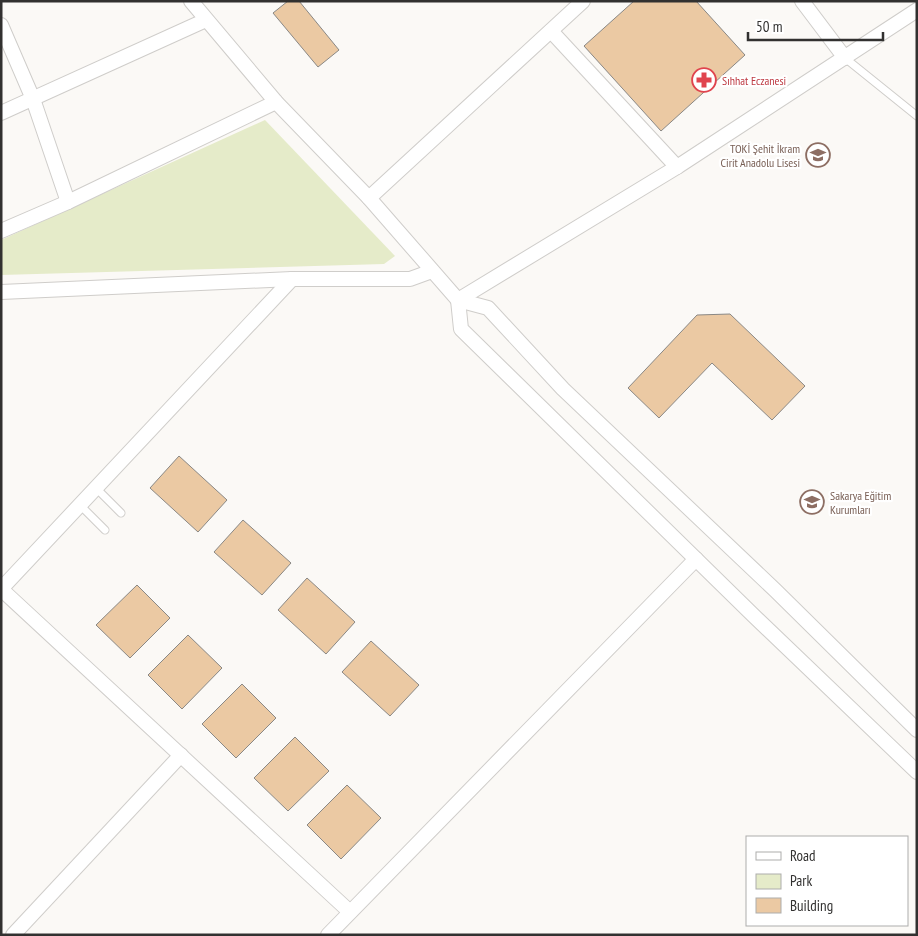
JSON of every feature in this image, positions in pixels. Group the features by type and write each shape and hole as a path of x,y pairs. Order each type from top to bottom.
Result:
{"street":[{"path":"191,1 276,102 369,198 458,300 488,308 563,388 775,590 917,730"},
{"path":"369,198 583,1"},
{"path":"802,1 845,58"},
{"path":"458,300 677,167 917,10"},
{"path":"1,113 206,20"},
{"path":"1,25 32,99 68,202"},
{"path":"551,30 677,167"},
{"path":"1,230 68,202 276,102"},
{"path":"1,292 292,279 410,279 432,271"},
{"path":"292,279 1,589 350,912"},
{"path":"458,300 461,329 917,772"},
{"path":"328,935 696,559"},
{"path":"12,935 181,755"}],"lane":[{"path":"845,58 917,116"},
{"path":"96,488 121,513"},
{"path":"80,505 105,530"}],"green space":[{"path":"265,120 395,256 384,264 1,275 1,240"}],"building":[{"path":"288,1 299,1 339,50 318,67 273,13"},
{"path":"634,1 696,1 745,55 661,131 584,46"},
{"path":"730,314 805,386 772,420 712,363 659,418 628,388 697,315"},
{"path":"179,456 227,500 198,532 150,488"},
{"path":"243,520 291,563 262,595 214,552"},
{"path":"307,578 355,622 326,654 278,610"},
{"path":"137,585 170,618 130,658 96,625"},
{"path":"188,635 222,668 182,709 148,675"},
{"path":"371,641 419,685 390,716 342,672"},
{"path":"242,684 276,718 236,758 202,724"},
{"path":"295,737 329,771 288,811 254,778"},
{"path":"347,785 381,818 341,859 307,825"}],"place":[{"name":"Sıhhat Eczanesi","path":"704,80"},
{"name":"TOKİ Şehit İkram Cirit Anadolu Lisesi","path":"818,155"},
{"name":"Sakarya Eğitim Kurumları","path":"812,502"}]}
